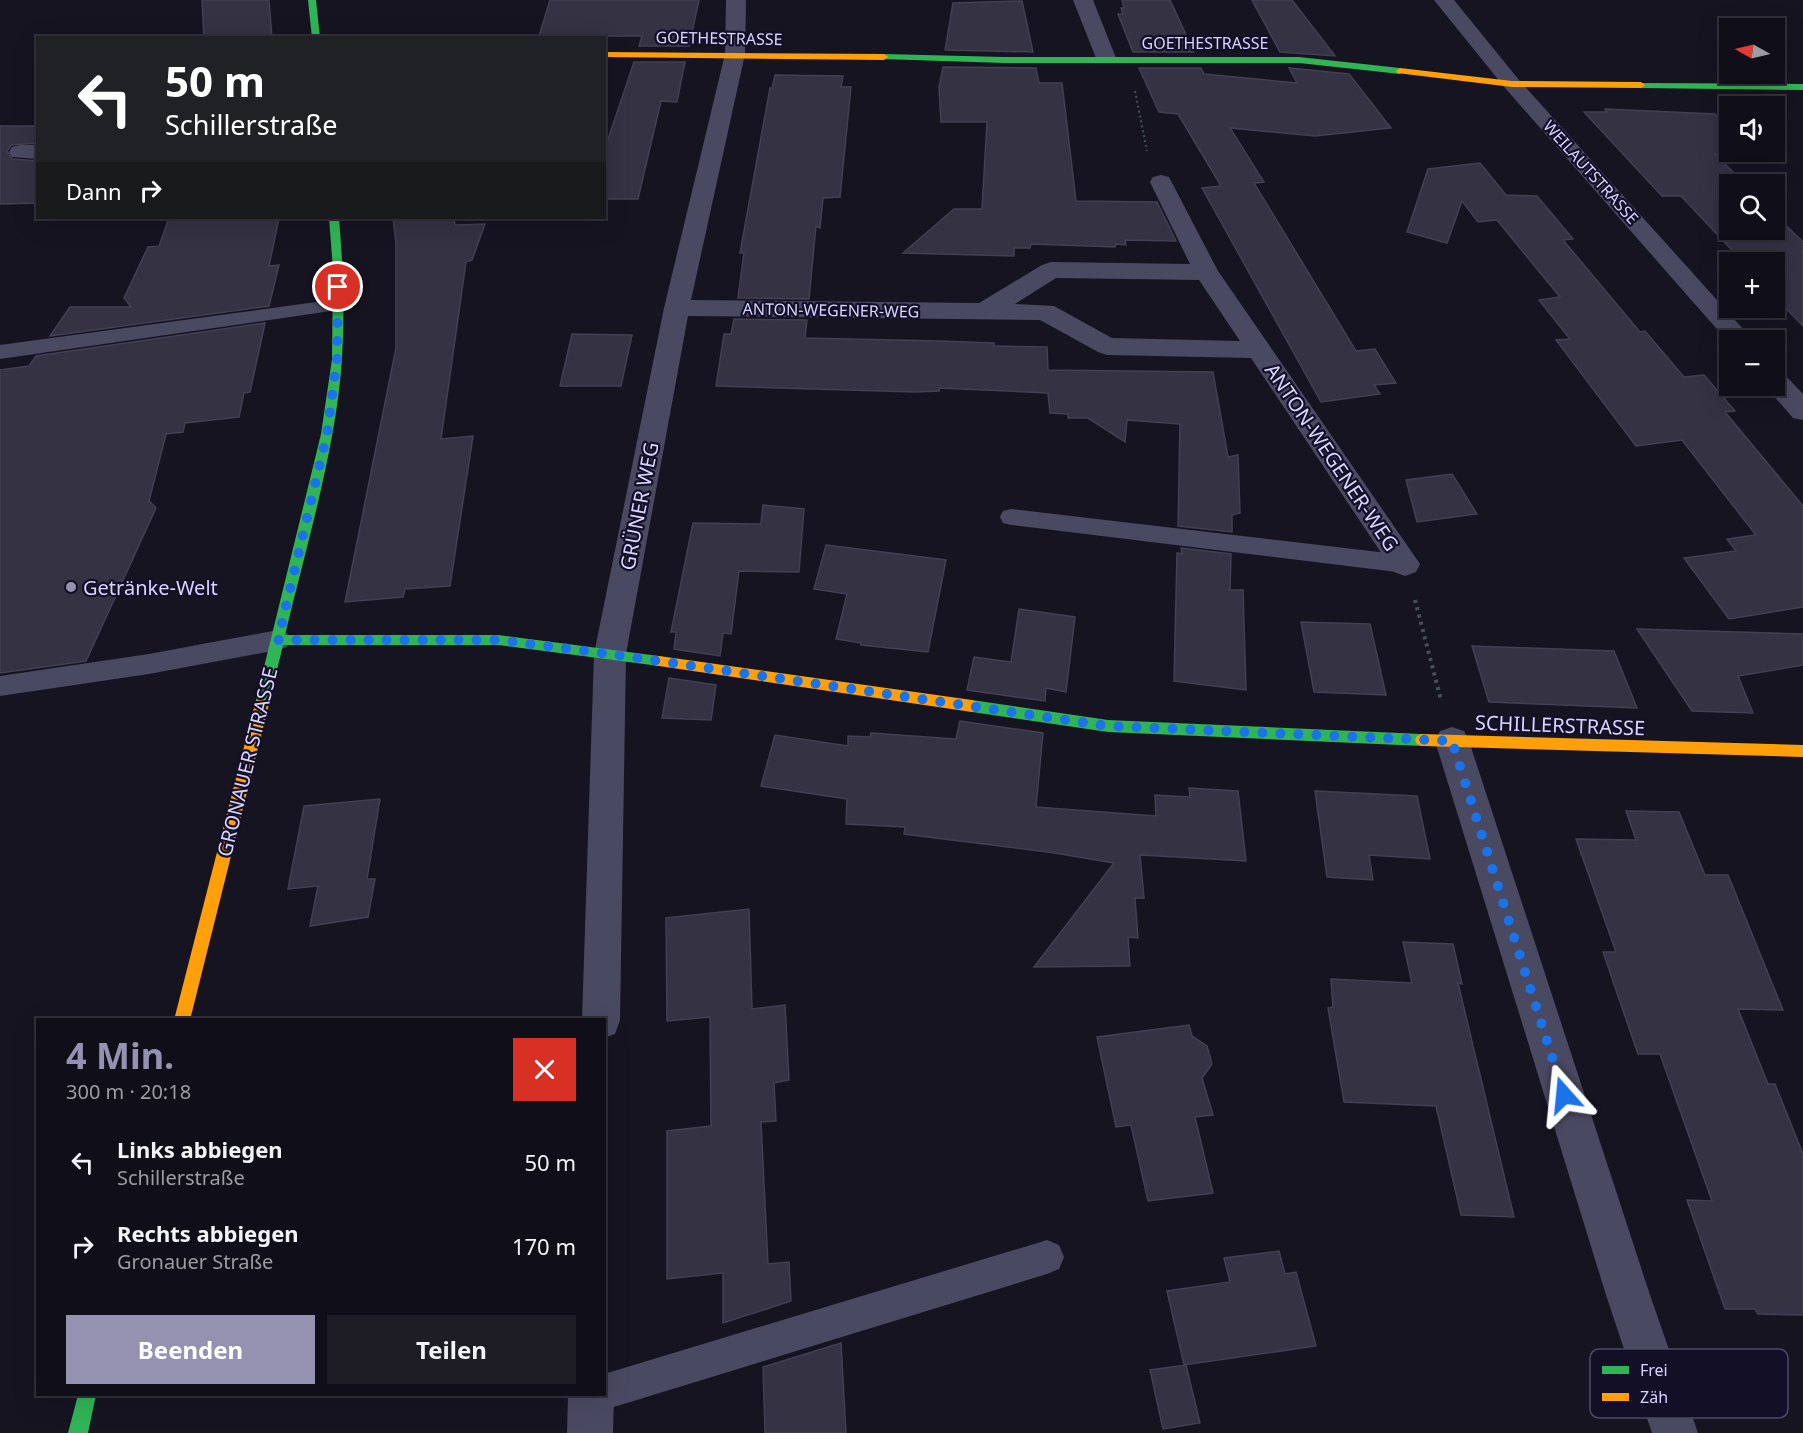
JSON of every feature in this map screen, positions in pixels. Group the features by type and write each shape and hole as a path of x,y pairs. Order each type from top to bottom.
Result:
{"street":[{"path":"312,0 316,36"},
{"name":"GRÜNER WEG","path":"601,1018 610,654 677,308 735,54 736,0"},
{"path":"1083,0 1106,58"},
{"name":"WEILAUTSTRASSE","path":"1444,0 1512,84 1731,330"},
{"name":"GOETHESTRASSE","path":"606,54 735,54 1004,60 1106,58 1299,60 1512,84 1803,87"},
{"name":"ANTON-WEGENER-WEG","path":"1161,182 1206,272 1405,564"},
{"name":"GRONAUER STRASSE","path":"183,1018 278,640 327,434 337,359 338,269 334,219"},
{"path":"985,311 1051,270 1206,272"},
{"name":"ANTON-WEGENER-WEG","path":"677,308 1045,312 1107,346 1259,350"},
{"path":"1785,391 1803,411"},
{"name":"SCHILLERSTRASSE","path":"278,640 498,640 1108,726 1452,741 1803,751"},
{"path":"1452,741 1646,1349"},
{"path":"78,1433 87,1396"},
{"path":"1670,1418 1675,1433"}],"lane":[{"path":"0,352 338,305"},
{"path":"1011,517 1405,564"},
{"path":"0,686 148,664 278,640"},
{"path":"594,1402 1047,1257"}],"path":[{"path":"1106,58 1130,69 1151,170 1161,182"},
{"path":"1405,564 1452,741"}],"building":[{"path":"202,0 269,0 272,36 204,36"},
{"path":"550,0 699,0 689,46 639,46 642,36 539,36"},
{"path":"1122,0 1170,0 1194,52 1133,52 1118,14 1123,14"},
{"path":"1252,0 1292,0 1335,56 1280,52"},
{"path":"1022,1 1033,52 945,50 953,3"},
{"path":"634,62 685,62 677,102 661,101 638,199 606,199 606,145"},
{"path":"943,67 1036,68 1039,83 1062,83 1076,201 1157,202 1176,241 1125,240 1126,245 1116,244 1115,247 1031,244 1030,248 1014,248 1014,256 903,253 954,209 982,209 987,122 941,122 939,87"},
{"path":"1139,68 1201,68 1204,74 1297,83 1289,68 1349,74 1391,128 1315,136 1230,128 1264,182 1254,183 1356,351 1375,349 1396,383 1374,385 1380,394 1321,402 1202,188 1221,186 1178,114 1159,112"},
{"path":"775,75 843,76 841,87 851,87 840,197 823,198 820,228 816,226 809,299 738,298 744,253 740,253 770,88 772,88"},
{"path":"1605,109 1715,114 1719,119 1719,154 1715,154 1719,162 1723,162 1735,174 1719,174 1719,236 1681,196 1662,196 1584,112 1607,112"},
{"path":"0,126 36,126 36,143 11,145 7,151 12,159 36,161 36,203 0,204"},
{"path":"1480,163 1506,195 1537,196 1573,239 1563,240 1640,332 1645,331 1684,377 1704,375 1719,392 1719,396 1722,396 1735,411 1725,412 1803,506 1803,607 1729,619 1684,558 1736,551 1727,539 1756,535 1682,440 1636,446 1556,340 1570,339 1539,300 1560,297 1497,220 1478,222 1462,201 1447,243 1407,232 1428,169"},
{"path":"169,219 279,219 269,266 279,265 269,306 50,336 70,307 131,307 124,298 148,247 159,246"},
{"path":"393,219 454,219 455,225 485,224 472,260 466,262 441,439 473,436 450,586 405,589 403,597 345,602 396,348 396,243"},
{"path":"1785,225 1803,242 1803,326 1785,307 1785,252 1734,252 1722,240 1785,240"},
{"path":"734,319 807,320 805,338 994,343 994,346 1047,347 1048,370 1213,372 1228,457 1238,455 1240,513 1232,515 1232,532 1178,526 1180,424 1127,420 1125,442 1088,418 1068,418 1068,414 1050,413 1048,393 939,388 939,391 915,392 716,386 724,334 731,334"},
{"path":"265,323 250,392 244,393 239,417 185,423 183,432 166,434 149,501 156,508 86,661 0,673 0,370 29,366 36,356"},
{"path":"572,334 632,335 621,386 560,386"},
{"path":"1452,474 1477,514 1417,522 1406,480"},
{"path":"763,505 804,509 799,572 739,571 731,634 723,633 720,656 674,649 676,632 671,632 693,523 761,524"},
{"path":"826,545 946,560 928,652 861,645 861,643 836,639 847,594 814,589"},
{"path":"1181,548 1231,554 1230,590 1243,590 1246,690 1174,681 1177,553 1182,554"},
{"path":"1019,609 1075,617 1066,692 1046,688 1045,701 967,690 974,657 1011,662"},
{"path":"1301,622 1370,624 1386,695 1314,692"},
{"path":"1637,629 1803,634 1803,665 1738,676 1753,713 1692,711"},
{"path":"1472,646 1614,651 1637,708 1489,702"},
{"path":"669,678 716,685 711,720 662,718"},
{"path":"960,721 1043,733 1036,807 1156,816 1155,795 1190,797 1189,788 1238,791 1246,861 1140,855 1144,898 1135,898 1138,938 1128,937 1130,966 1034,967 1114,863 1055,853 904,834 905,827 846,824 847,799 761,786 775,735 848,746 848,736 870,737 871,733 956,739"},
{"path":"1315,791 1417,796 1430,859 1369,855 1373,880 1327,877"},
{"path":"380,799 367,879 375,879 368,917 310,926 318,886 288,889 304,806"},
{"path":"1626,811 1679,812 1705,875 1728,875 1783,1010 1738,1009 1768,1084 1775,1084 1803,1154 1803,1315 1758,1314 1755,1309 1725,1309 1687,1200 1712,1201 1660,1054 1638,1054 1603,952 1616,952 1576,839 1636,840"},
{"path":"749,909 752,1009 785,1005 789,1080 774,1083 776,1121 761,1122 768,1264 789,1262 791,1301 723,1323 723,1273 667,1279 667,1131 711,1126 710,1017 667,1021 666,918"},
{"path":"1403,942 1453,944 1462,984 1458,983 1514,1217 1461,1215 1436,1106 1344,1102 1328,1008 1333,1007 1331,979 1412,983"},
{"path":"1189,1025 1192,1036 1207,1046 1212,1064 1202,1078 1213,1115 1195,1117 1213,1193 1148,1201 1131,1125 1116,1127 1097,1037"},
{"path":"1279,1251 1285,1274 1296,1272 1316,1346 1184,1365 1167,1291 1230,1282 1224,1258"},
{"path":"841,1343 846,1433 765,1433 763,1367"},
{"path":"1186,1365 1200,1423 1163,1429 1150,1370"}],"traffic: fast":[{"path":"312,0 316,36"},
{"path":"884,57 1004,60 1299,60 1400,71"},
{"path":"1641,85 1803,87"},
{"path":"262,704 327,434 337,359 338,269 334,219"},
{"path":"278,640 498,640 659,661"},
{"path":"972,706 1108,726 1422,740"},
{"path":"78,1433 87,1396"}],"traffic: slow":[{"path":"606,54 884,57"},
{"path":"1400,71 1512,84 1641,85"},
{"path":"659,661 972,706"},
{"path":"183,1018 262,704"},
{"path":"1422,740 1803,751"}],"place":[{"name":"Getränke-Welt","path":"71,587"}],"route":[{"path":"338,287 337,359 327,434 278,640 498,640 1108,726 1452,741 1564,1095"}]}
